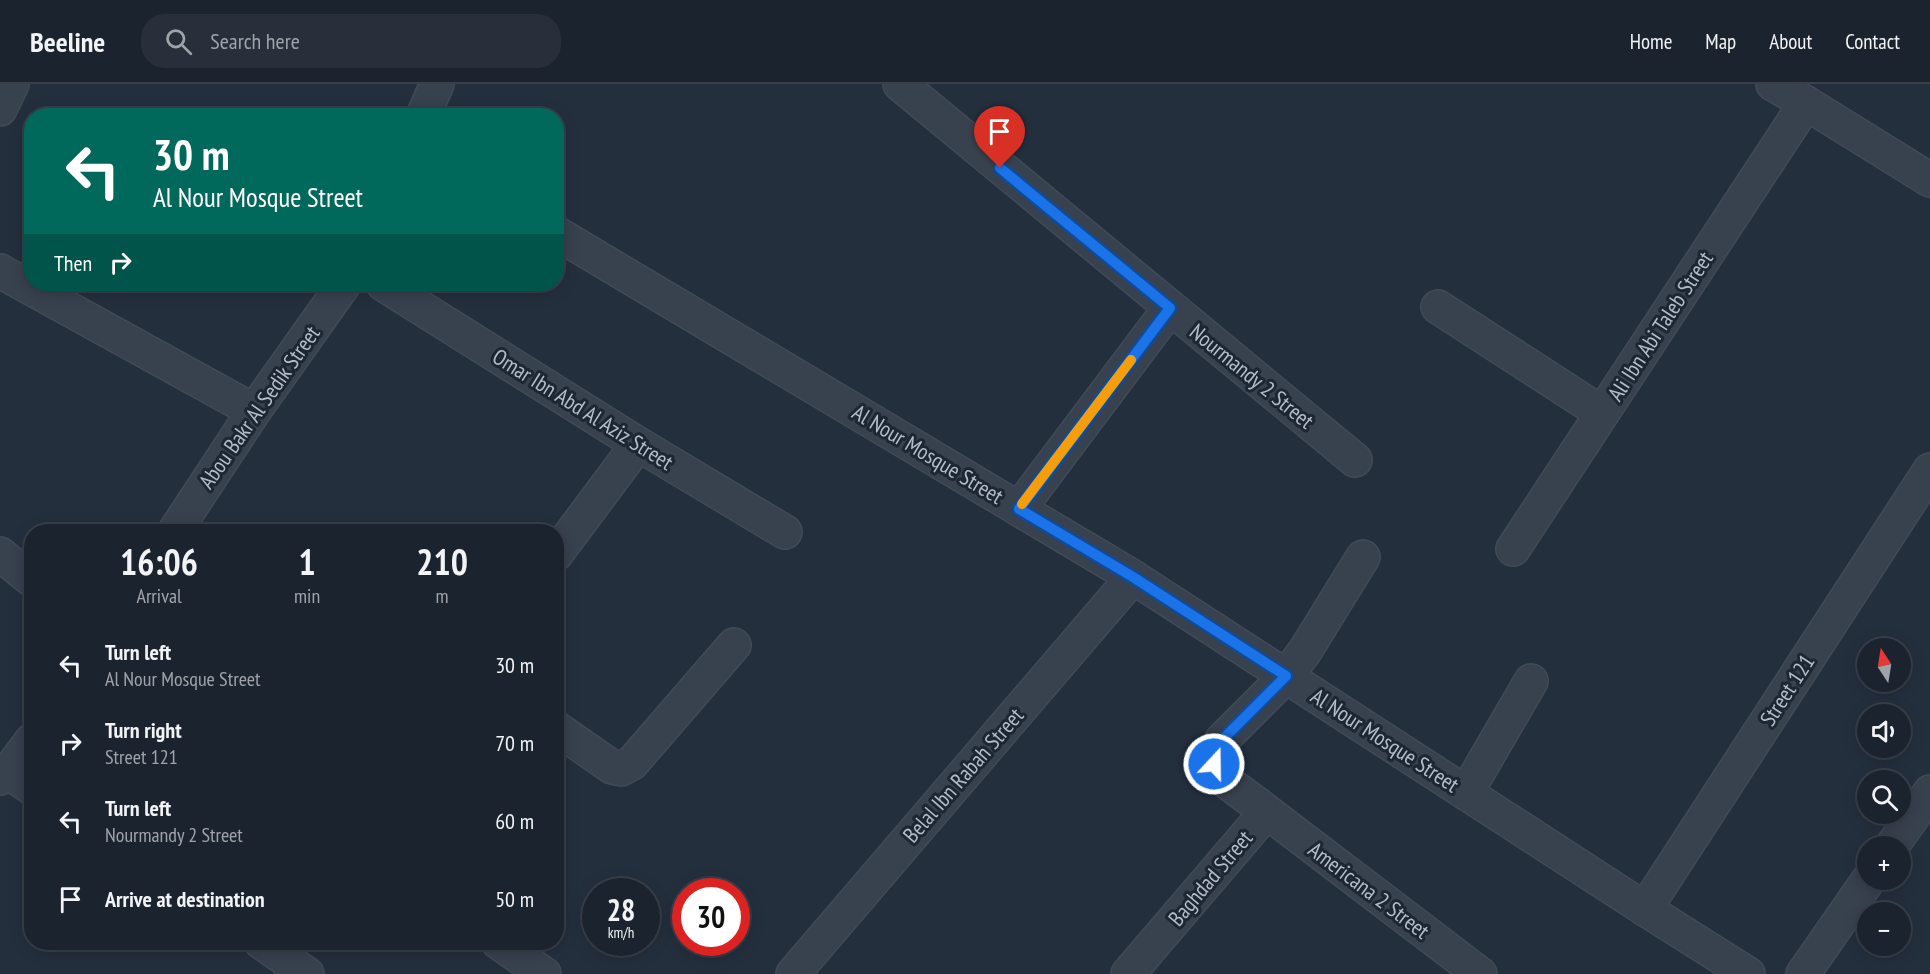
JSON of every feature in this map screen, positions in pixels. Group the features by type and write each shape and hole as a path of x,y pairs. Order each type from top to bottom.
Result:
{"street":[{"path":"0,109 12,84"},
{"path":"426,108 437,84"},
{"name":"Nourmandy 2 Street","path":"900,84 1355,460"},
{"path":"1773,84 1806,102 1930,180"},
{"name":"Ali Ibn Abi Taleb Street","path":"1513,549 1806,102"},
{"name":"Al Nour Mosque Street","path":"564,238 1133,577 1748,974"},
{"path":"0,271 24,284"},
{"path":"36,291 254,411"},
{"name":"Abou Bakr Al Sedik Street","path":"180,524 254,411 339,291"},
{"name":"Omar Ibn Abd Al Aziz Street","path":"394,291 638,444 785,532"},
{"path":"1438,307 1602,413"},
{"path":"1019,509 1170,308"},
{"path":"564,544 638,444"},
{"name":"Street 121","path":"1645,909 1930,470"},
{"path":"0,554 24,574"},
{"path":"1286,676 1305,651 1363,557"},
{"name":"Belal Ibn Rabah Street","path":"793,974 1133,577"},
{"path":"564,734 612,767 621,769 632,763 734,645"},
{"name":"Baghdad Street","path":"1128,974 1258,822 1261,814 1258,805 1219,776 1214,764 1215,751 1222,740 1286,676"},
{"path":"1466,793 1531,681"},
{"path":"13,779 24,756"},
{"path":"1899,836 1930,792"},
{"name":"Americana 2 Street","path":"1258,805 1473,972"},
{"path":"1803,974 1861,890"},
{"path":"272,950 307,974"},
{"path":"510,950 544,974"}],"slow traffic":[{"path":"1022,504 1131,360"}],"route":[{"path":"1000,168 1170,308 1019,509 1133,577 1286,676 1222,740 1215,751 1214,764"}]}
